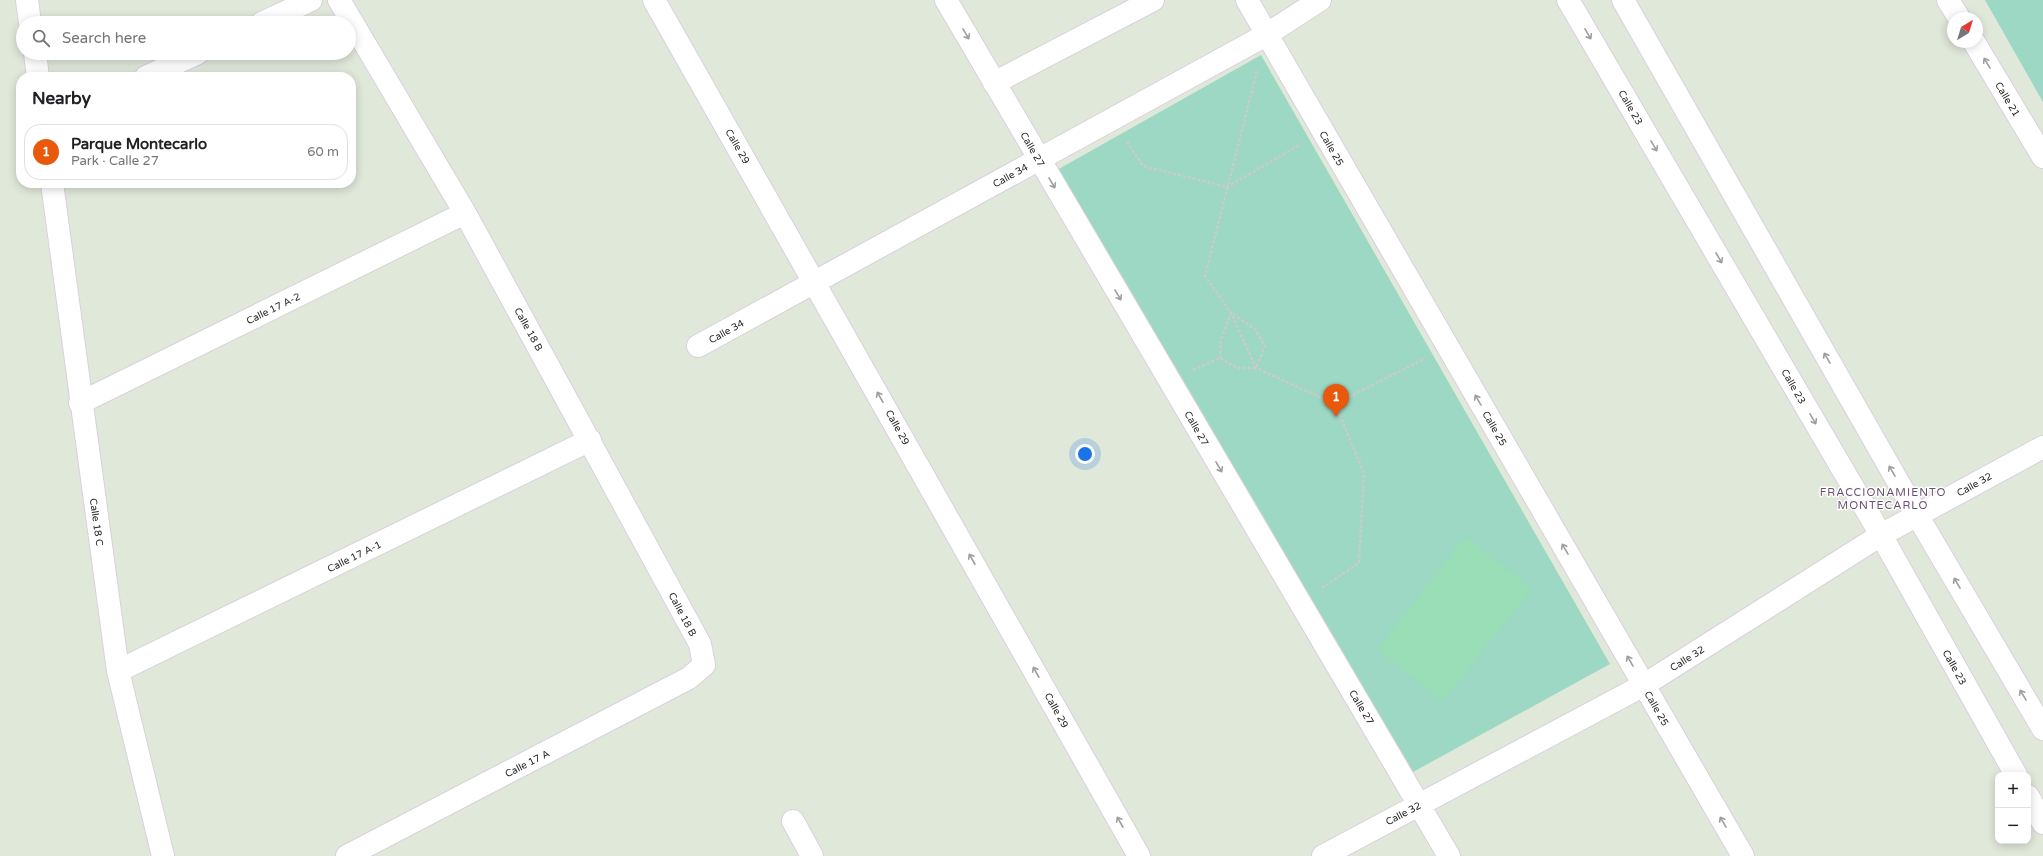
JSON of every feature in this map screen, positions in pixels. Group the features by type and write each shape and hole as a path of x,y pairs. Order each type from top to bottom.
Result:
{"street":[{"path":"27,0 29,16"},
{"path":"277,16 311,0"},
{"name":"Calle 18 B","path":"339,0 348,16"},
{"name":"Calle 29","path":"654,0 815,281 1139,856"},
{"name":"Calle 27","path":"946,0 1299,603 1420,804 1449,856"},
{"path":"994,83 1153,0"},
{"name":"Calle 25","path":"1247,0 1322,132 1743,856"},
{"name":"Calle 34","path":"698,346 1266,35 1320,0"},
{"name":"Calle 23","path":"1568,0 1881,535 2014,772"},
{"path":"1623,0 1917,515 2043,729"},
{"path":"1948,0 1955,12"},
{"name":"Calle 18 B","path":"356,29 465,213 590,440 700,644 704,665"},
{"name":"Calle 21","path":"1978,48 2043,156"},
{"path":"36,60 37,72"},
{"path":"157,72 183,60"},
{"name":"Calle 18 C","path":"53,188 80,403 118,672 164,856"},
{"name":"Calle 17 A-2","path":"80,403 465,213"},
{"name":"Calle 17 A-1","path":"118,672 590,440"},
{"name":"Calle 32","path":"1323,856 1644,685 1881,535 2043,447"},
{"name":"Calle 17 A","path":"348,856 689,678 704,665"},
{"path":"2031,801 2043,823"},
{"path":"793,821 812,856"}],"path":[{"path":"1256,368 1231,313 1205,276 1266,35"},
{"path":"1142,166 1227,187 1322,132"},
{"path":"1220,358 1221,339 1231,313"},
{"path":"1231,313 1255,329 1265,346 1256,368"},
{"path":"1335,404 1447,346"},
{"path":"1169,380 1220,358"},
{"path":"1220,358 1238,368 1256,368 1335,404 1364,473 1359,563 1299,603"}],"green space":[{"path":"1985,0 2043,0 2043,102"},
{"path":"1261,55 1610,664 1413,772 1057,170"},
{"path":"1466,537 1532,589 1443,701 1377,649"}],"place":[{"name":"Parque Montecarlo","path":"1336,417"}],"district":[{"name":"FRACCIONAMIENTO MONTECARLO","path":"1883,498"}]}
